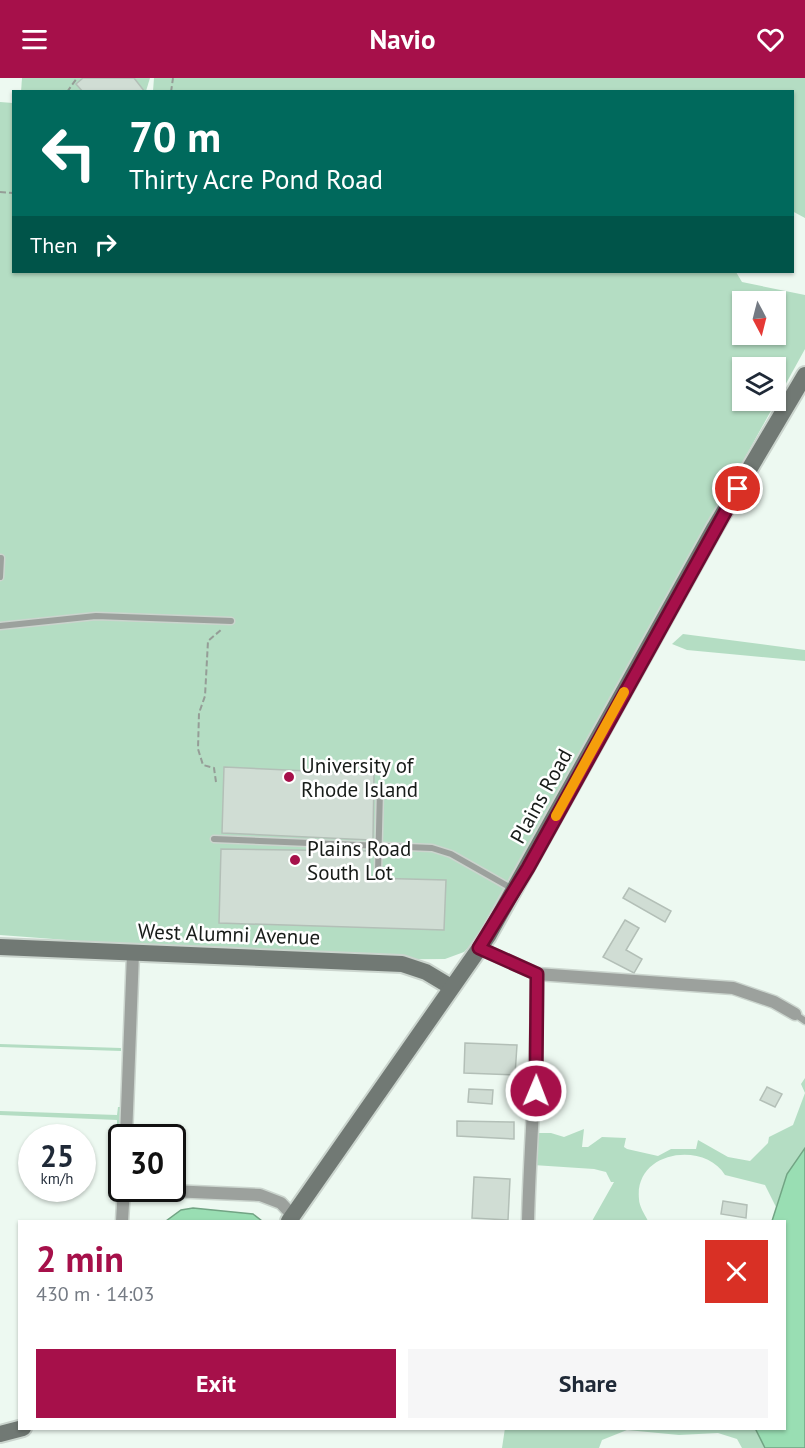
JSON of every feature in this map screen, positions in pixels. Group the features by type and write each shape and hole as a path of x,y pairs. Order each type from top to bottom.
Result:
{"street":[{"name":"Plains Road","path":"291,1219 479,948 514,890 715,527 805,375"},
{"name":"West Alumni Avenue","path":"0,947 402,964 426,972 451,987"},
{"path":"479,948 537,974 733,988 774,1002 800,1018"},
{"path":"126,1124 133,953"},
{"path":"528,1220 530,1155 536,1091 537,974"},
{"path":"186,1191 260,1195 281,1203 291,1219"},
{"path":"122,1220 123,1202"},
{"path":"0,1434 18,1429"}],"lane":[{"path":"0,577 1,558"},
{"path":"0,626 96,616 231,621"},
{"path":"378,872 380,789"},
{"path":"214,839 432,848 451,854 514,890"}],"path":[{"path":"216,782 214,768 203,765 198,749 199,713 205,696 208,641 231,621"}],"shaded area":[{"path":"22,78 150,78 146,90 21,90"},
{"path":"154,78 805,78 805,218 794,212 794,90 153,90"},
{"name":"University of Rhode Island","path":"0,102 12,103 12,273 737,273 742,282 786,291 732,291 732,345 786,345 786,291 805,295 805,349 786,383 786,357 732,357 732,411 771,411 482,934 464,952 445,959 331,960 0,935"},
{"path":"683,634 805,650 805,661 687,650 672,644"},
{"path":"0,1044 121,1048 121,1051 0,1047"},
{"path":"805,1078 805,1093 801,1084"},
{"path":"805,1093 805,1148 787,1174 776,1207 765,1185 725,1175 715,1164 702,1158 688,1155 673,1156 659,1161 648,1170 640,1183 639,1202 647,1220 593,1220 614,1182 611,1182 606,1172 594,1169 533,1165 533,1133 551,1133 564,1137 584,1129 582,1147 588,1147 602,1137 626,1138 624,1147 627,1149 658,1156 671,1149 696,1149 698,1140 728,1157 750,1161 768,1143 769,1137 793,1125"},
{"path":"118,1107 120,1107 119,1124 117,1124 117,1120 0,1115 0,1111 117,1115"},
{"path":"805,1148 805,1448 765,1448 756,1430 786,1430 786,1220 772,1220 787,1174"},
{"path":"193,1208 253,1214 261,1220 167,1220 181,1210"},
{"path":"505,1430 627,1430 602,1440 599,1448 502,1448"},
{"path":"627,1430 756,1430 765,1448 742,1448 737,1439 718,1433 679,1435"}],"building":[{"path":"83,78 134,78 143,90 81,90 76,84"},
{"path":"224,767 374,774 373,838 371,840 222,833"},
{"path":"221,849 370,851 369,878 446,880 444,930 219,923"},
{"path":"629,888 671,911 665,922 623,898"},
{"path":"625,920 639,928 626,950 642,959 634,973 603,957"},
{"path":"465,1043 517,1045 515,1075 464,1073"},
{"path":"767,1087 782,1094 775,1107 760,1100"},
{"path":"469,1089 493,1090 492,1104 468,1102"},
{"path":"457,1121 514,1122 514,1139 457,1136"},
{"path":"474,1177 510,1179 508,1220 472,1218"},
{"path":"723,1201 747,1205 746,1218 721,1214"}],"slow traffic":[{"path":"556,816 624,692"}],"place":[{"name":"University of Rhode Island","path":"289,777"},
{"name":"Plains Road South Lot","path":"295,860"}],"route":[{"path":"536,1091 537,974 479,948 528,868 738,489"}]}
